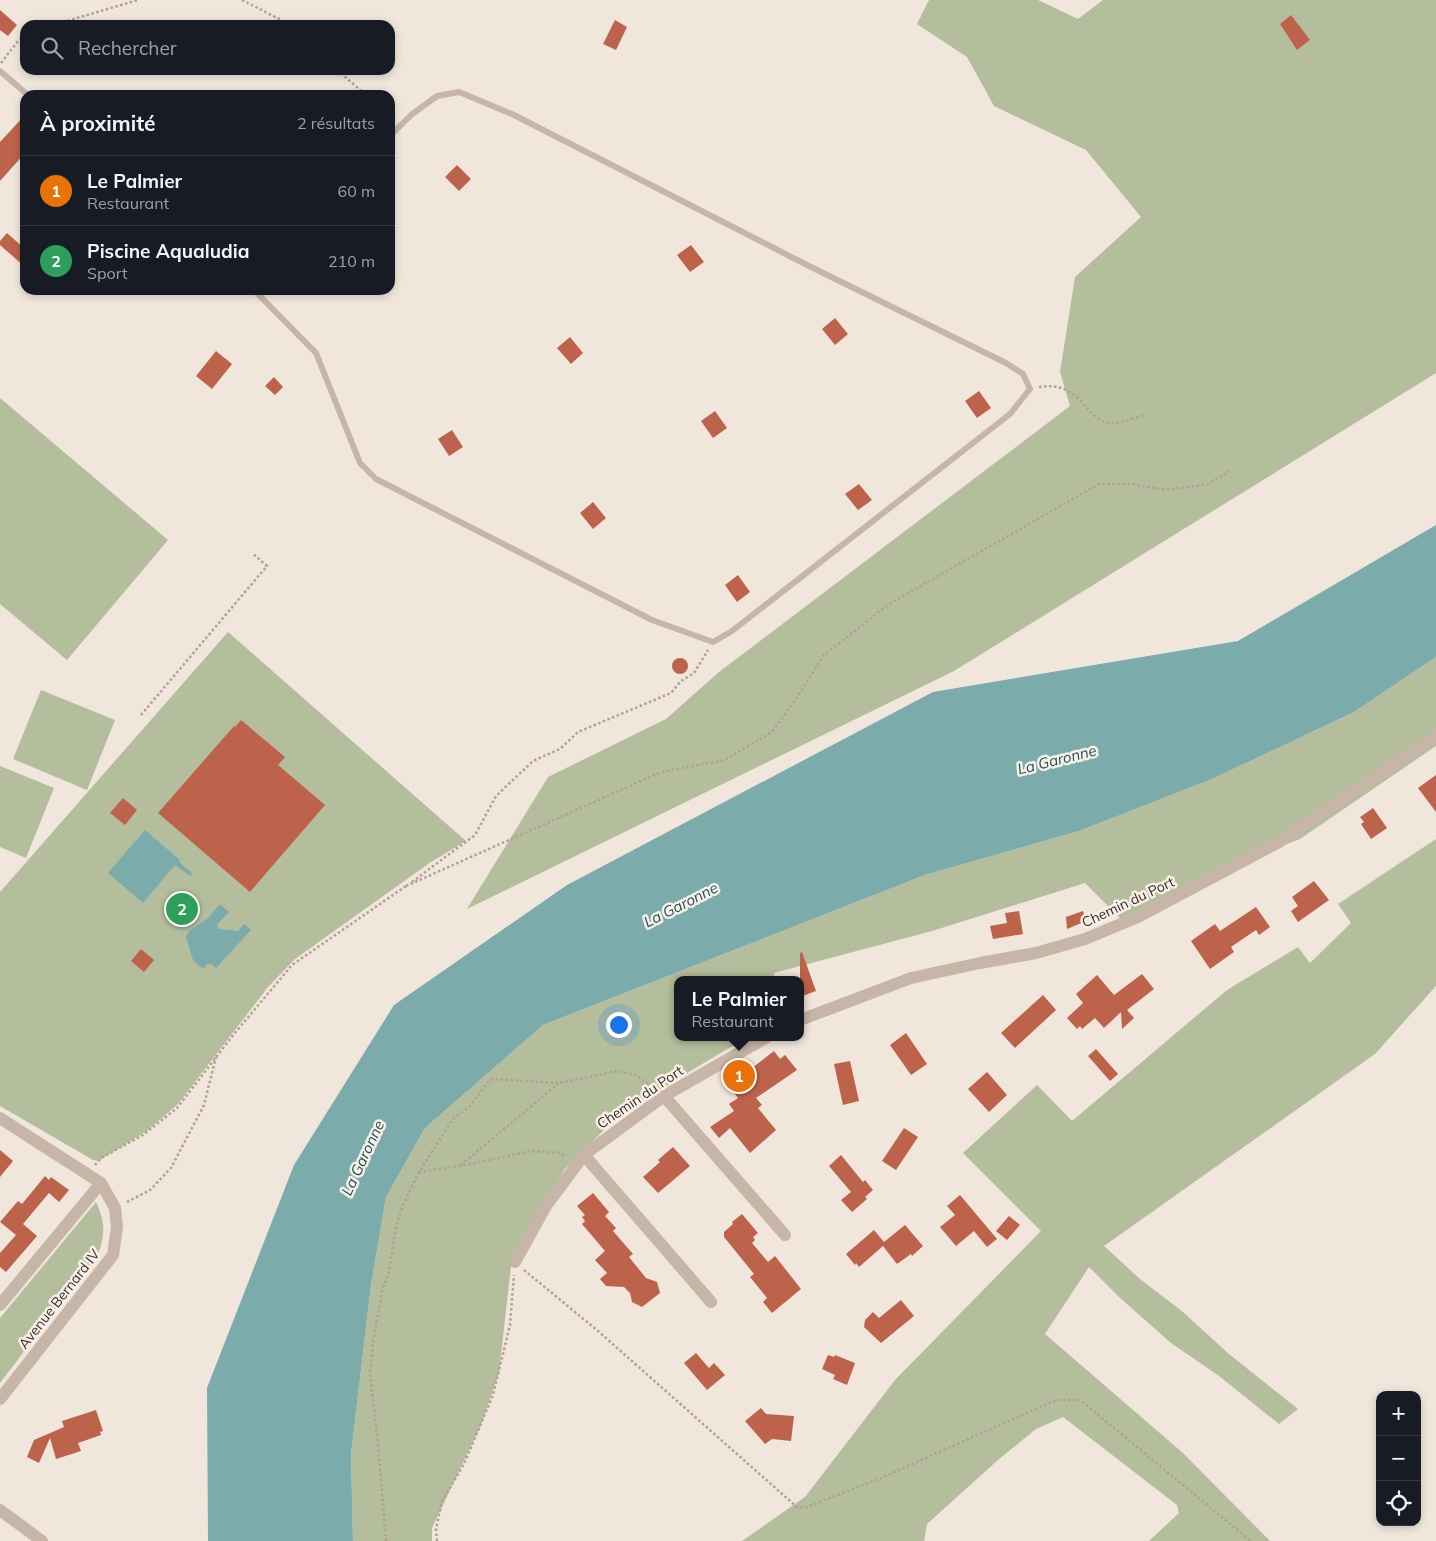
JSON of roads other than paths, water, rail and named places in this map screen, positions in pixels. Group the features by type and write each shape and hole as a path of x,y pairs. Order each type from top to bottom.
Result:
{"street":[{"name":"Chemin du Port","path":"804,1018 911,978 1036,953 1085,940 1138,917 1279,842 1436,736"},
{"name":"Chemin du Port","path":"515,1262 546,1206 580,1160 664,1096 760,1041"},
{"path":"664,1096 785,1235"},
{"name":"Avenue Bernard IV","path":"0,1118 101,1183 115,1208 117,1227 113,1254 0,1399"},
{"path":"580,1160 711,1302"},
{"path":"0,1305 101,1183"},
{"path":"0,1510 42,1541"}],"lane":[{"path":"0,71 22,90"},
{"path":"259,295 316,353 360,464 376,479 652,620 713,642 732,631 1010,414 1030,389 1023,374 1006,363 809,266 512,114 459,92 437,96 411,115 395,131"}],"water":[{"name":"La Garonne","path":"1436,525 1436,657 1354,712 1212,779 1079,831 925,875 543,1025 425,1128 386,1197 371,1285 351,1454 353,1541 208,1541 207,1388 294,1165 394,1005 567,885 933,692 1238,641"},
{"path":"145,830 192,873 190,876 175,865 143,903 108,873"},
{"path":"220,904 229,912 217,925 219,929 238,931 244,924 251,930 216,968 211,964 207,964 205,968 200,967 193,960 186,937 188,932 208,918"}],"place":[{"name":"Piscine Aqualudia","path":"182,909"},
{"name":"Le Palmier","path":"739,1076"}]}
